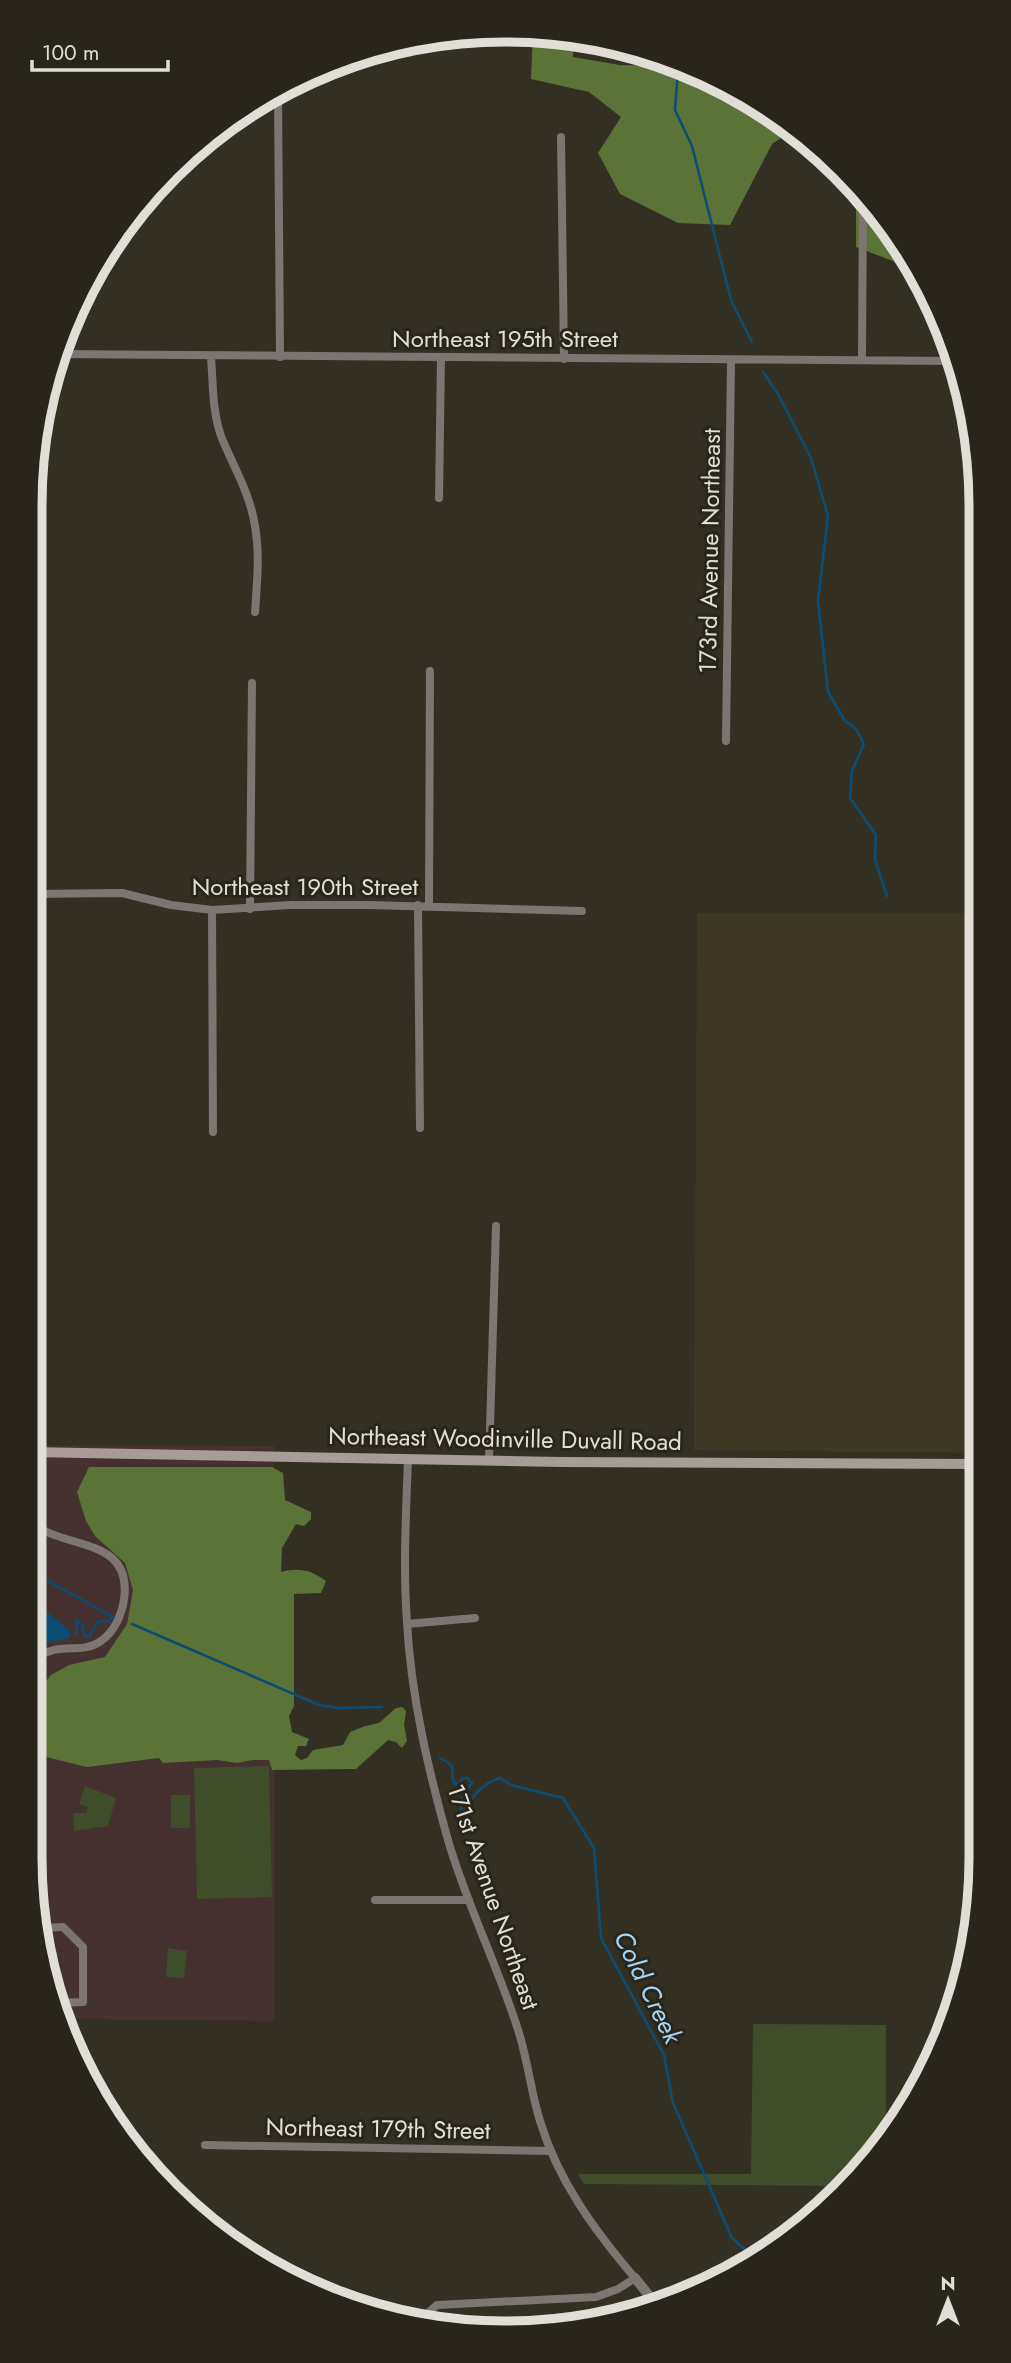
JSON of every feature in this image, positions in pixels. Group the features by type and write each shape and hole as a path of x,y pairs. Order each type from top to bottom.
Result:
{"main road":[{"name":"Northeast Woodinville Duvall Road","path":"42,1452 489,1461 969,1464"}],"street":[{"path":"278,102 280,356"},
{"path":"561,137 564,359"},
{"path":"862,360 863,211"},
{"name":"Northeast 195th Street","path":"68,354 945,361"},
{"path":"211,356 214,406 221,434 249,499 256,528 255,612"},
{"path":"439,498 440,358"},
{"name":"173rd Avenue Northeast","path":"726,741 731,360"},
{"path":"429,905 430,671"},
{"path":"250,909 252,683"},
{"name":"Northeast 190th Street","path":"42,894 122,893 171,905 212,910 290,905 429,905 582,911"},
{"path":"418,905 420,1128"},
{"path":"212,910 213,1132"},
{"path":"489,1461 496,1226"},
{"name":"171st Avenue Northeast","path":"408,1458 405,1558 407,1624 426,1754 449,1843 519,2034 550,2151 569,2188 604,2241 635,2278"},
{"path":"42,1529 55,1538 98,1548 110,1556 120,1569 125,1593 118,1620 103,1641 93,1646 54,1648 42,1652"},
{"path":"407,1624 475,1618"},
{"path":"375,1900 469,1900"},
{"path":"48,1928 63,1927 83,1947 83,2002 66,2003"},
{"name":"Northeast 179th Street","path":"205,2145 550,2151"},
{"path":"429,2314 437,2305 596,2297 635,2278 650,2297"}],"shaded area":[{"path":"697,913 969,913 969,1453 694,1450"},
{"path":"42,1445 274,1446 274,2021 72,2019 51,1948 43,1888"}],"green space":[{"path":"533,43 573,47 573,57 620,65 649,65 683,77 737,104 785,136 772,144 730,225 678,223 620,194 598,153 621,117 589,92 531,79"},
{"path":"375,61 372,66 356,67"},
{"path":"856,202 901,264 856,247"},
{"path":"89,1467 272,1467 283,1473 285,1500 311,1512 311,1519 304,1526 296,1524 282,1548 281,1572 305,1570 326,1581 321,1593 294,1594 294,1706 289,1716 292,1732 309,1739 306,1746 298,1746 295,1755 301,1760 307,1758 313,1750 343,1745 350,1732 379,1723 396,1708 402,1707 406,1711 404,1725 407,1741 402,1748 396,1742 388,1740 356,1769 272,1770 269,1760 163,1763 159,1758 87,1767 42,1756 42,1686 51,1675 69,1665 105,1657 127,1624 133,1590 125,1563 95,1536 86,1521 77,1492"},
{"path":"269,1766 272,1897 197,1899 194,1768"},
{"path":"85,1786 116,1798 108,1826 74,1831 73,1813 86,1813 88,1807 79,1804"},
{"path":"171,1795 190,1795 190,1828 171,1828"},
{"path":"168,1948 187,1951 184,1978 166,1977"},
{"path":"753,2024 886,2025 886,2122 832,2186 584,2184 578,2174 751,2174"}],"water":[{"path":"42,1608 69,1630 71,1635 68,1639 44,1643"}],"waterway":[{"path":"678,75 675,110 692,146 731,300 752,342"},
{"path":"763,372 778,394 811,458 828,516 818,601 828,692 845,721 856,729 864,744 852,771 850,798 876,835 875,860 887,896"},
{"path":"42,1578 113,1617"},
{"path":"77,1635 76,1621 82,1624 85,1637 89,1637 98,1622 112,1618"},
{"path":"132,1624 319,1705 338,1708 382,1707"},
{"name":"Cold Creek","path":"440,1758 452,1768 455,1784 463,1778 472,1783 460,1802 461,1809 464,1810 479,1790 500,1778 511,1785 563,1798 594,1848 601,1938 664,2055 673,2103 732,2238 748,2252"}]}
